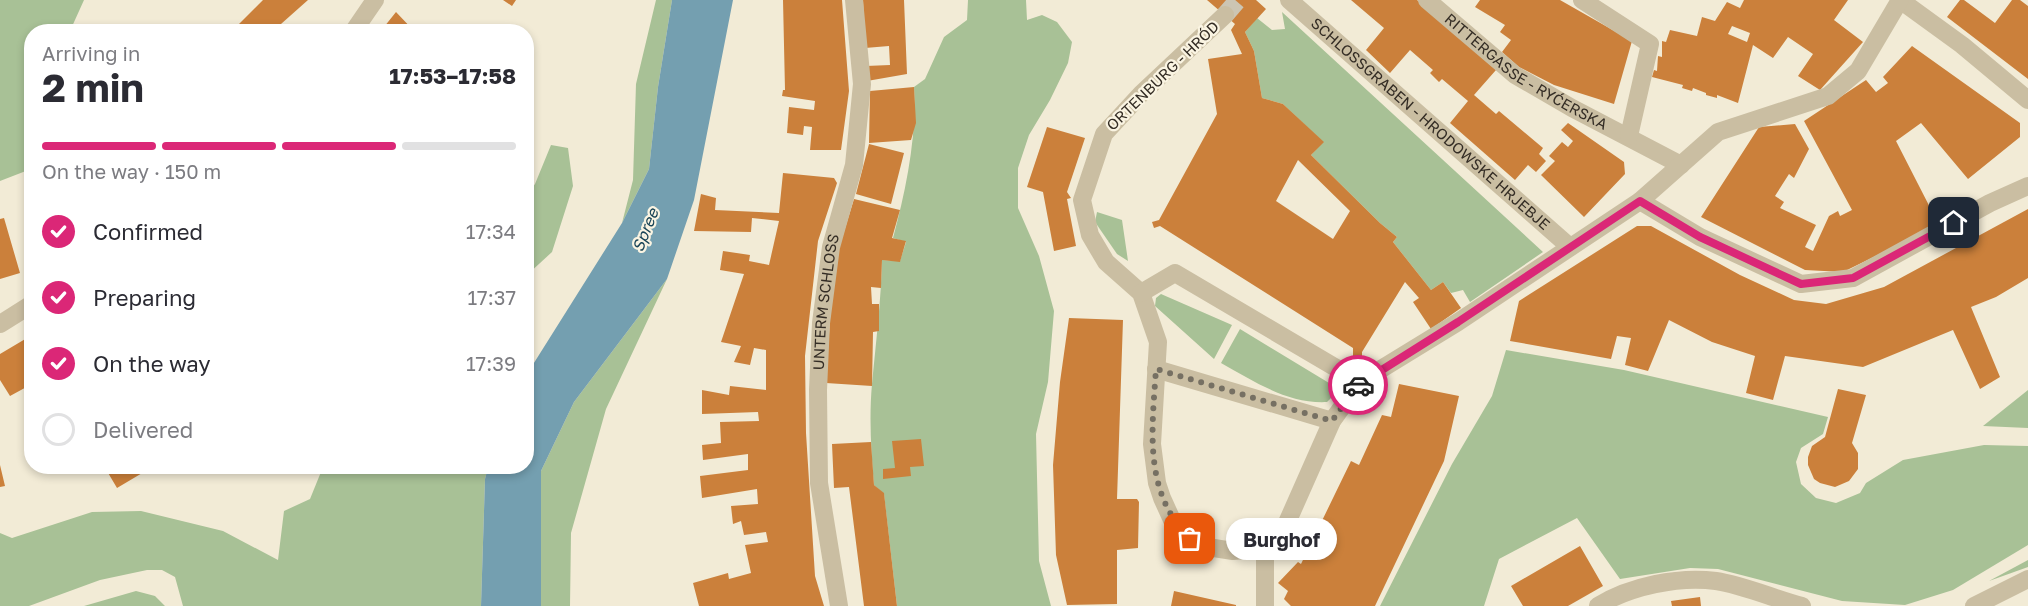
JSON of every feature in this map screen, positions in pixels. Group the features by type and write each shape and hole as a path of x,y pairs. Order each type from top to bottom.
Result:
{"street":[{"path":"358,24 375,0"},
{"name":"UNTERM SCHLOSS","path":"839,606 819,483 818,390 820,323 831,247 854,165 862,84 854,0"},
{"name":"SCHLOSSGRABEN - HRODOWSKE HRJEBJE","path":"1289,0 1570,247"},
{"name":"RITTERGASSE - RYĆERSKA","path":"1427,0 1515,75 1572,108 1681,165"},
{"path":"1582,0 1650,44 1629,136"},
{"path":"1265,606 1264,548 1288,525 1332,421 1360,382 1454,325 1640,201 1718,132 1764,116 1796,109 1828,96 1858,71 1900,0 1962,45 2028,100"},
{"name":"ORTENBURG - HRÓD","path":"1225,15 1141,94 1104,134 1091,166 1082,200 1090,235 1106,262 1141,293 1158,342 1153,461 1159,490 1172,520 1190,539 1201,546 1233,552 1264,548"},
{"path":"1640,201 1700,237 1801,284 1853,278 1990,203 2028,186"},
{"path":"1141,293 1174,273 1360,382"},
{"path":"0,308 24,301"},
{"path":"0,324 24,309"},
{"path":"1156,369 1332,421"},
{"path":"1974,606 2028,579"},
{"path":"1598,606 1642,588 1690,580 1717,581 1802,606"}],"green space":[{"path":"0,0 84,0 73,24 24,24 24,172 0,181"},
{"path":"656,0 672,0 658,87 649,169 622,223 633,180 636,84"},
{"path":"968,0 1026,0 1027,20 1042,15 1057,22 1072,42 1068,63 1029,135 1018,168 1018,208 1039,256 1054,311 1048,382 1036,434 1039,561 1051,606 897,606 884,494 874,485 871,409 882,260 900,261 906,242 893,238 910,163 914,125 914,87 925,79 944,37 967,20"},
{"path":"1282,12 1543,252 1470,302 1463,290 1451,293 1443,282 1431,290 1393,242 1397,237 1311,155 1323,142 1283,104 1262,98 1254,51 1245,32 1257,18 1272,30 1285,29"},
{"path":"551,145 568,148 573,186 552,252 534,269 534,185"},
{"path":"1097,212 1122,220 1128,261 1117,254 1095,222"},
{"path":"667,279 606,409 571,533 570,606 541,606 541,471 574,402"},
{"path":"1161,294 1232,325 1214,359 1155,306 1156,298"},
{"path":"1240,329 1334,386 1334,395 1327,402 1313,402 1285,396 1221,363"},
{"path":"1506,350 1624,370 1828,417 1823,434 1801,448 1796,462 1801,484 1816,498 1836,503 1860,493 1866,483 1903,460 1984,445 2028,446 2028,545 1953,590 1905,605 1842,601 1718,569 1690,568 1620,579 1577,518 1499,559 1484,606 1380,606 1452,464 1492,396"},
{"path":"2028,390 2028,428 1983,426"},
{"path":"320,474 486,474 481,606 183,606 175,577 162,570 147,570 100,580 29,606 0,606 0,533 12,538 92,512 141,511 223,531 278,560 284,511 310,499"},
{"path":"2028,560 2028,567 1989,581"},
{"path":"136,591 155,596 165,606 84,606"}],"water":[{"name":"Spree","path":"672,0 733,0 694,200 667,279 574,402 541,471 541,606 481,606 486,474 534,474 534,363 622,223 649,169 658,87"}],"building":[{"path":"263,0 308,0 281,24 239,24"},
{"path":"503,0 516,0 512,6"},
{"path":"783,0 842,0 849,91 841,150 810,150 812,127 804,126 803,135 787,133 789,107 814,110 815,101 782,96 785,90"},
{"path":"863,0 904,0 907,74 867,81 866,66 890,65 889,46 865,48"},
{"path":"1207,0 1256,0 1266,9 1245,32 1254,51 1262,98 1283,104 1324,142 1311,155 1397,237 1393,242 1431,290 1443,282 1461,308 1431,329 1413,302 1419,298 1405,282 1362,352 1362,357 1353,357 1353,348 1160,226 1154,228 1152,222 1159,220 1217,114 1208,59 1242,54 1231,30 1235,24","holes":["1298,160 1350,211 1333,239 1276,201"]},
{"path":"1351,0 1417,0 1496,70 1474,95 1496,114 1499,111 1543,148 1539,154 1546,161 1536,172 1528,165 1515,180 1450,123 1468,101 1442,79 1439,82 1430,73 1433,70 1410,50 1390,73 1366,50 1384,28"},
{"path":"1480,0 1560,0 1632,41 1614,104 1554,85 1519,67 1502,52 1511,40 1500,32 1505,25 1475,7"},
{"path":"1744,0 1848,0 1834,20 1863,42 1820,90 1798,76 1813,54 1788,37 1773,58 1753,45 1738,103 1717,95 1717,98 1706,95 1693,88 1692,91 1682,88 1683,85 1652,77 1654,70 1657,71 1658,56 1662,57 1662,41 1666,42 1670,30 1697,36 1702,17 1715,21 1727,2 1740,8","holes":["1732,26 1750,33 1747,42 1728,34"]},
{"path":"1960,0 1964,0 1995,23 2012,0 2020,0 2028,6 2028,79 1947,17"},
{"path":"396,12 407,24 386,24"},
{"path":"1912,46 2020,123 2020,137 1968,179 1921,123 1896,141 1939,225 1843,272 1805,270 1701,217 1759,127 1795,124 1809,149 1794,178 1789,174 1775,196 1784,202 1780,208 1816,225 1805,247 1813,251 1829,216 1838,211 1840,216 1852,210 1804,121 1866,80 1876,92 1888,83 1883,77"},
{"path":"914,87 916,123 911,140 869,143 870,91"},
{"path":"1568,123 1624,162 1625,174 1584,217 1541,175 1555,161 1549,156 1562,142 1568,147 1573,141 1561,130"},
{"path":"1047,127 1085,138 1067,192 1071,198 1067,199 1076,246 1054,251 1043,192 1027,187"},
{"path":"869,144 904,153 891,204 856,194"},
{"path":"783,173 834,178 837,183 818,241 805,356 806,433 815,576 824,606 699,606 693,583 728,573 729,579 751,573 745,545 768,542 766,532 744,535 741,521 733,524 731,506 758,504 757,489 702,498 700,476 748,470 748,454 703,460 702,445 721,443 720,422 759,421 758,412 702,414 702,390 729,395 730,386 766,390 766,350 754,348 750,365 734,362 741,346 721,342 744,274 720,270 723,251 750,255 749,261 769,265 779,221 752,218 751,232 694,231 701,194 716,198 715,210 779,213"},
{"path":"854,199 900,210 892,238 906,241 900,262 882,260 881,288 871,287 872,304 879,304 879,331 873,332 872,386 826,383 832,287 839,248"},
{"path":"2028,209 2028,278 1996,297 1971,307 2000,377 1980,389 1953,330 1863,367 1785,356 1773,400 1746,393 1755,356 1712,342 1669,320 1648,371 1625,365 1631,338 1617,336 1611,359 1510,341 1519,301 1637,226 1651,226 1740,275 1794,300 1826,304 1884,287"},
{"path":"4,218 20,273 0,279 0,219"},
{"path":"1069,318 1123,320 1117,499 1137,499 1139,502 1138,548 1117,550 1117,604 1067,605 1056,555 1053,465 1060,382"},
{"path":"24,340 24,388 10,396 0,380 0,354"},
{"path":"1399,384 1459,396 1444,461 1375,606 1291,606 1284,599 1288,591 1278,583 1298,562 1301,564 1351,461 1359,465 1382,415 1391,417"},
{"path":"1838,389 1866,395 1852,443 1858,453 1858,469 1849,481 1835,487 1814,479 1808,465 1808,457 1812,446 1825,437"},
{"path":"921,439 924,466 910,467 911,476 883,479 883,469 895,468 892,441"},
{"path":"871,442 874,485 884,493 897,606 864,606 849,487 834,488 832,444"},
{"path":"0,465 5,486 0,487"},
{"path":"109,474 141,474 117,488"},
{"path":"1580,546 1603,586 1568,606 1523,606 1511,586"},
{"path":"1174,591 1236,605 1236,606 1171,606"},
{"path":"1700,597 1701,606 1672,606 1671,601"}],"tunnel":[{"path":"1225,15 1238,0"}],"way so far":[{"path":"1190,539 1172,520 1157,483 1152,444 1156,369 1332,421 1358,385"}],"place":[{"name":"Burghof","path":"1190,539"}],"route":[{"path":"1358,385 1458,322 1640,201 1700,237 1801,284 1853,278 1954,223"}]}
